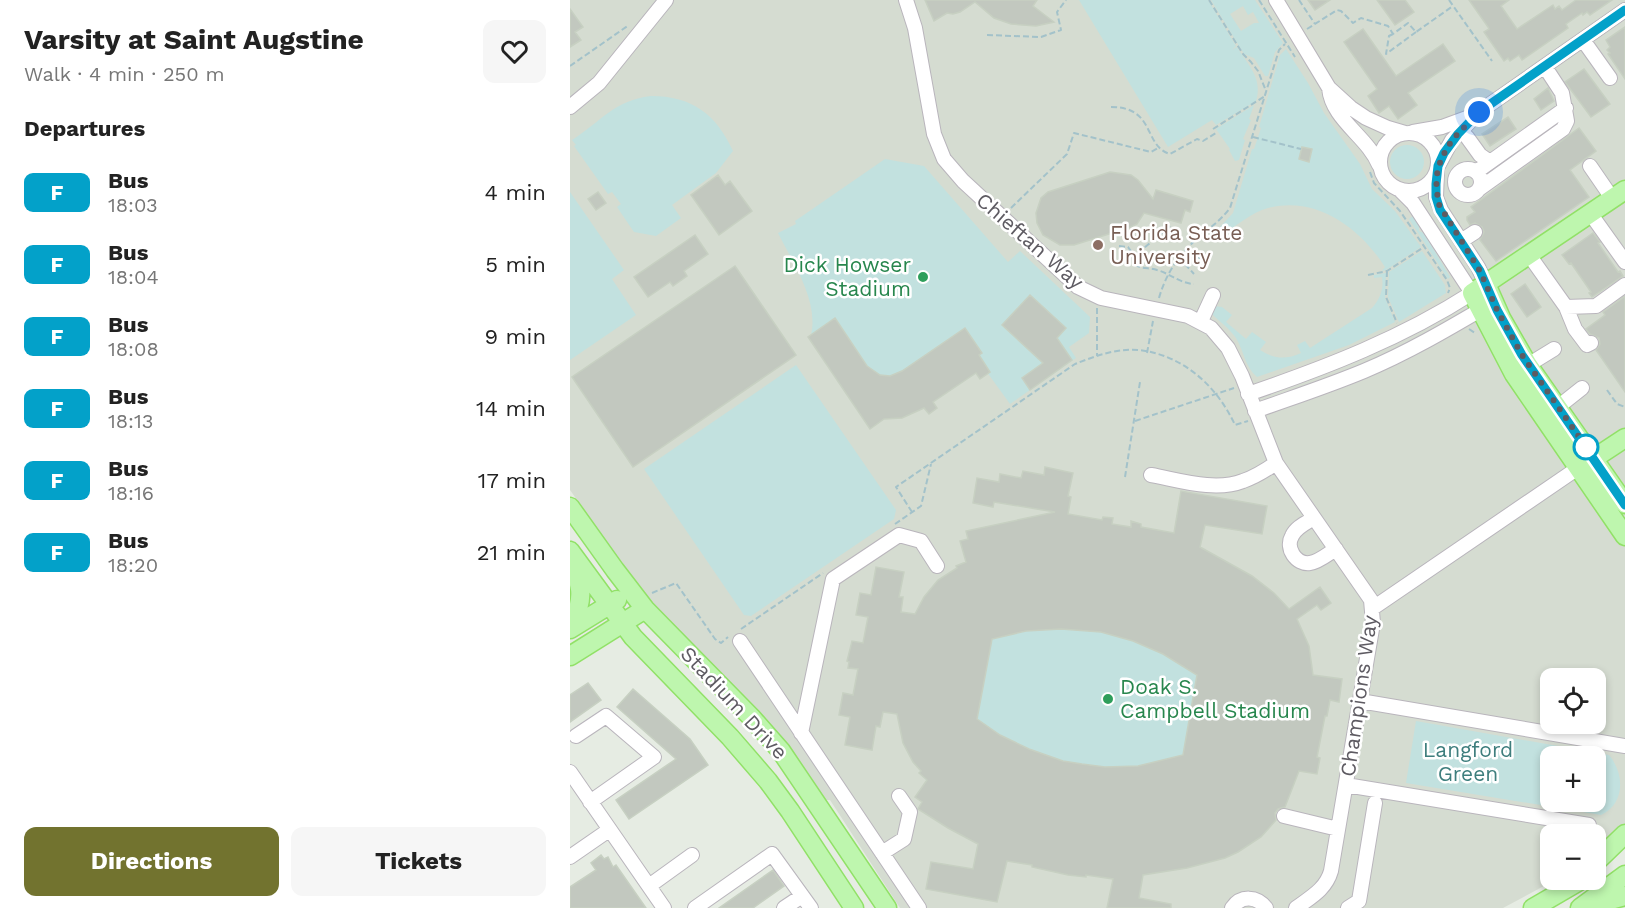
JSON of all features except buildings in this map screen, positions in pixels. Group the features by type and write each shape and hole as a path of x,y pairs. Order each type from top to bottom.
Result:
{"main road":[{"path":"1619,194 1479,289 1514,374 1586,464 1625,504"},
{"path":"1487,306 1558,407 1625,536"},
{"path":"1586,464 1625,438"},
{"name":"Stadium Drive","path":"570,507 641,599 765,732 796,771 887,908"},
{"path":"570,629 578,606 580,590 571,553"},
{"name":"Stadium Drive","path":"571,553 622,624 651,657 730,737 768,781 854,908"},
{"path":"570,629 608,606 641,599"},
{"path":"570,656 622,624 641,599"},
{"path":"1606,852 1625,834"},
{"path":"1606,865 1625,853"},
{"path":"1582,908 1625,875"},
{"path":"1552,897 1561,890"},
{"path":"1533,908 1564,890"},
{"path":"1582,908 1622,901"}],"street":[{"path":"570,107 599,83 666,0"},
{"name":"Chieftan Way","path":"906,0 915,28 939,150 963,181 1078,287 1101,298 1174,312 1201,321 1211,328 1228,348 1248,394"},
{"path":"1276,0 1292,39 1329,88 1366,118 1395,131 1422,135 1430,141 1437,154 1437,200 1440,210 1480,271 1479,289"},
{"path":"1400,190 1415,190 1425,186 1432,180 1452,140 1479,112 1625,10"},
{"path":"1583,39 1610,78"},
{"path":"1479,189 1480,178 1476,172 1467,170 1459,173 1456,181 1458,189 1468,195 1476,193 1563,129 1567,121 1562,93 1545,67"},
{"path":"1329,88 1330,98 1335,106 1347,123 1367,143 1374,168 1413,202 1479,289"},
{"path":"1476,172 1566,108"},
{"path":"1374,168 1386,144 1395,136 1442,127 1479,112"},
{"path":"1467,137 1480,155 1490,162"},
{"path":"1590,166 1619,194"},
{"path":"1437,200 1458,189"},
{"path":"1590,213 1625,262"},
{"path":"1461,242 1474,232"},
{"path":"1529,255 1566,307 1575,329 1587,345 1591,342"},
{"path":"1566,307 1596,306 1625,285"},
{"path":"1248,394 1369,349 1419,324 1479,289"},
{"path":"1201,321 1213,295"},
{"path":"1251,416 1378,364 1487,306"},
{"path":"1528,365 1554,349"},
{"path":"1558,407 1582,388"},
{"name":"Champions Way","path":"1248,394 1251,416 1276,463 1368,594 1373,608 1373,623 1331,871 1326,884 1296,908"},
{"path":"1151,475 1223,486 1242,482 1276,463"},
{"path":"1373,608 1586,464"},
{"path":"1314,518 1298,528 1292,535 1290,542 1293,554 1298,559 1311,563 1336,549"},
{"path":"801,733 833,579 899,536 921,541 937,566"},
{"path":"736,636 919,908"},
{"path":"1360,701 1625,746"},
{"path":"576,736 606,716 654,757 590,802"},
{"path":"570,772 664,908"},
{"path":"1346,785 1583,824"},
{"path":"882,853 904,839 910,812 899,796"},
{"path":"1349,908 1359,902 1375,803"},
{"path":"1284,816 1338,830"},
{"path":"840,837 861,822"},
{"path":"570,857 609,830"},
{"path":"695,908 772,854 811,908"},
{"path":"649,886 692,855"},
{"path":"784,908 802,896"},
{"path":"1232,908 1235,903 1244,898 1254,898 1266,908"}],"path":[{"path":"987,35 1041,37 1061,30 1057,12 1066,0"},
{"path":"1209,0 1243,54 1258,71 1266,94"},
{"path":"1259,0 1292,39 1300,64"},
{"path":"1299,0 1315,24"},
{"path":"1449,0 1492,61"},
{"path":"1416,32 1408,23 1393,33 1389,36 1386,54 1453,6"},
{"path":"1158,300 1168,275 1186,248 1220,221 1230,208 1279,50 1337,10 1341,10 1353,23 1361,18 1388,26 1393,33"},
{"path":"570,66 633,22"},
{"path":"1213,129 1266,94"},
{"path":"1111,107 1123,107 1140,114 1165,153 1170,154 1197,139 1203,141 1216,133"},
{"path":"1007,212 1067,154 1074,133 1150,152 1160,147"},
{"path":"1253,137 1301,149"},
{"path":"1374,168 1374,183 1400,211 1449,284 1449,292 1446,295"},
{"path":"1170,226 1135,257 1134,263 1137,266 1156,269 1183,283 1194,284"},
{"path":"1210,229 1218,241"},
{"path":"1119,246 1128,247 1135,257"},
{"path":"1368,275 1387,271 1425,247"},
{"path":"1197,254 1205,267"},
{"path":"1185,264 1194,274"},
{"path":"1387,271 1386,297 1397,323"},
{"path":"1097,306 1097,356"},
{"path":"1147,353 1153,318"},
{"path":"1391,326 1405,319"},
{"path":"912,512 896,487 1075,364 1097,356 1125,351 1156,354 1181,364 1201,378 1216,394 1235,425 1251,416"},
{"path":"1125,477 1140,382"},
{"path":"1135,421 1234,388"},
{"path":"1607,390 1617,404 1625,407"},
{"path":"893,525 921,506 931,464"},
{"path":"641,599 676,583 715,639 721,643 736,636 827,570"}],"shaded area":[{"name":"Florida State University","path":"570,0 1625,0 1625,834 1606,846 1606,824 1540,824 1540,888 1503,908 900,908 830,800 826,800 791,750 759,712 671,624 638,587 570,490"}],"green space":[{"path":"1079,0 1208,0 1236,46 1232,50 1237,47 1253,72 1258,85 1256,101 1216,125 1212,120 1168,147"},
{"path":"1211,0 1255,0 1283,43 1275,52 1268,76 1265,76 1254,58 1244,54","holes":["1243,6 1248,15 1253,12 1259,23 1254,23 1241,31 1230,14"]},
{"path":"1286,49 1324,113 1360,164 1372,189 1395,211 1421,247 1386,270 1382,271 1385,267 1375,253 1350,228 1336,218 1304,206 1286,205 1268,208 1250,216 1220,236 1218,232 1233,213 1252,149 1254,149 1261,128 1259,127 1280,55"},
{"path":"651,96 679,99 701,110 719,127 733,151 716,173 672,205 681,218 656,236 634,232 617,207 621,204 612,192 608,194 572,140 617,107"},
{"path":"1254,105 1239,160 1235,161 1230,149 1216,129"},
{"path":"1407,145 1419,150 1424,162 1419,174 1407,179 1395,174 1390,162 1395,150"},
{"name":"Dick Howser Stadium","path":"885,159 924,166 1008,262 1020,251 1090,317 1089,333 1069,347 1076,358 1010,404 984,368 924,408 902,418 811,335 811,309 808,296 778,233 796,224 795,221"},
{"path":"570,192 624,270 612,279 636,315 570,360"},
{"path":"1413,216 1419,226 1419,231 1424,233 1450,277 1448,279 1409,219"},
{"path":"1422,251 1445,285 1446,293 1399,322 1388,297 1389,272"},
{"path":"1386,273 1385,298 1395,322 1349,345 1257,377 1250,369 1236,338 1212,314 1214,306 1222,307 1232,315 1226,322 1246,339 1252,332 1266,342 1260,350 1275,357 1290,357 1301,353 1297,345 1305,341 1310,348 1372,308 1382,290 1382,277 1374,278 1374,275"},
{"path":"796,365 896,510 894,519 751,616 744,615 644,469"},
{"path":"1103,544 1276,769 927,781 919,773 943,750 971,595 956,566 966,562 963,550 976,546"},
{"name":"Langford Green","path":"1416,721 1558,746 1540,746 1540,805 1406,783"},
{"name":"Langford Green","path":"1606,754 1609,755 1614,763 1620,779 1618,796 1615,804 1606,812"},
{"name":"Langford Green","path":"1583,812 1606,812 1601,815"}],"bus line":[{"name":"F","path":"1625,10 1479,112 1452,140 1444,153 1438,166 1436,184 1436,197 1440,210 1480,271 1497,310 1522,355 1625,505"}],"place":[{"name":"Florida State University","path":"1098,245"},
{"name":"Dick Howser Stadium","path":"923,277"},
{"name":"Doak S. Campbell Stadium","path":"1108,699"}],"route":[{"path":"1479,112 1452,140 1438,166 1436,191 1440,210 1480,271 1497,310 1528,365 1586,447"}]}
